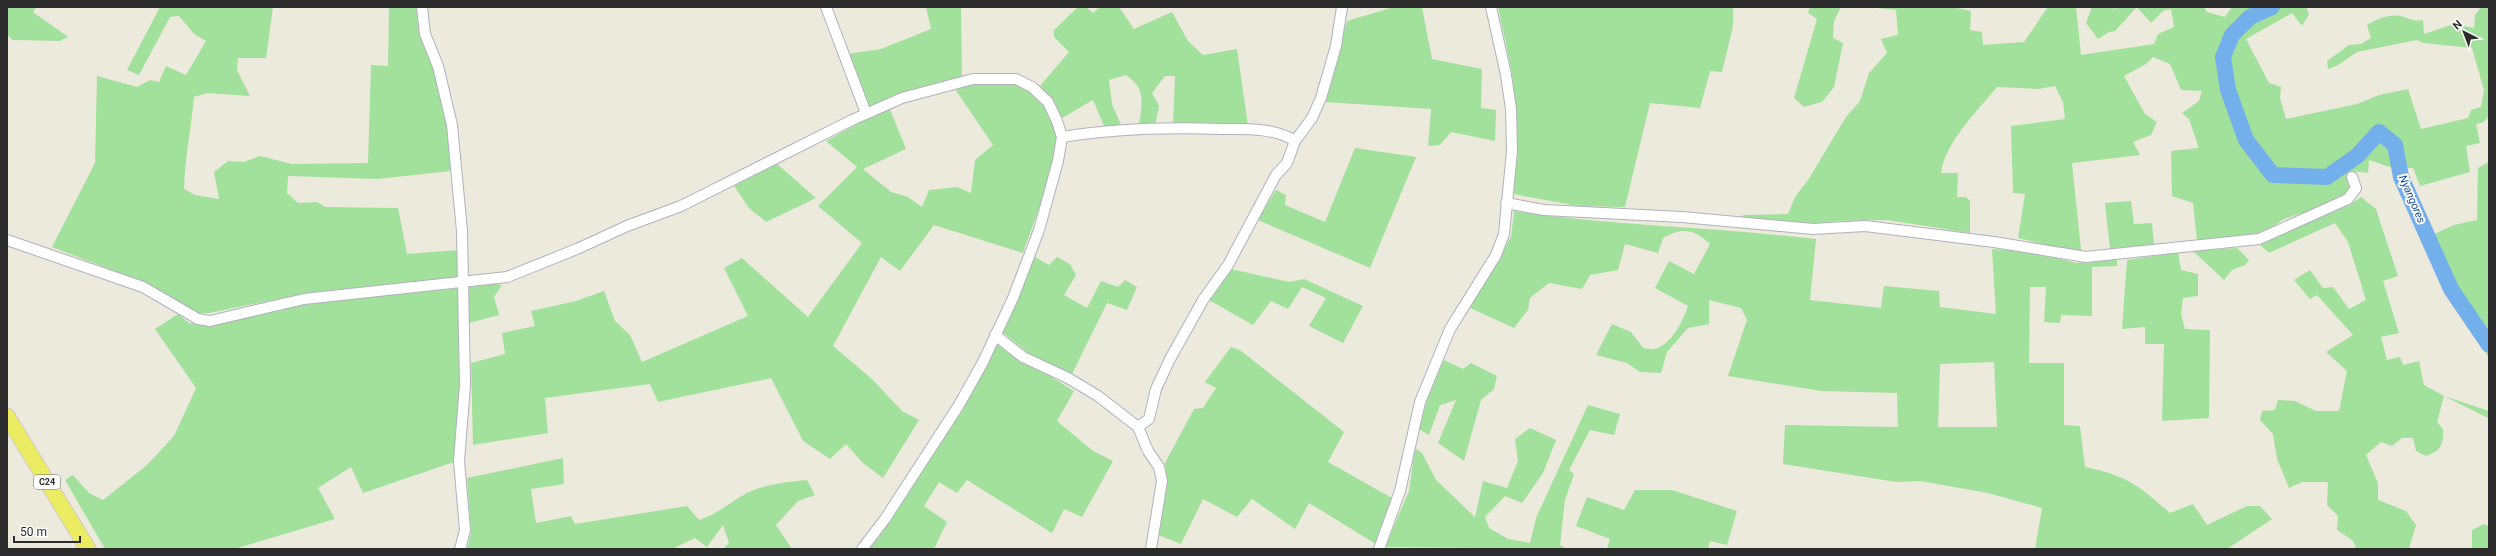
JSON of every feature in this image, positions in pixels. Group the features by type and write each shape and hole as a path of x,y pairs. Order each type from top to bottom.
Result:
{"main road":[{"name":"C24","path":"7,416 88,549"}],"street":[{"path":"422,7 425,34 438,66 452,125 462,230 465,412 459,461 464,530 460,549"},
{"path":"826,7 866,113"},
{"path":"1138,427 1149,419 1156,389 1170,359 1203,300 1228,265 1276,175 1287,163 1295,141 1312,118 1321,98 1336,46 1342,7"},
{"path":"1379,549 1400,492 1420,402 1450,329 1501,243 1504,234 1512,151 1511,109 1506,76 1491,7"},
{"path":"8,239 142,287 198,320 210,321 304,299 433,284 463,283 507,277 577,249 627,226 681,206 866,113 902,98 941,86 973,79 1016,79 1032,86 1048,102 1058,121 1062,137 1058,161 1039,230 1013,298 983,362 959,405 885,519 862,549"},
{"path":"1062,137 1104,130 1170,127 1247,130 1285,134 1295,141"},
{"path":"1506,203 1544,210 1689,218 1813,229 1865,226 2001,243 2086,256 2115,255 2259,239 2348,199 2356,188 2352,177"},
{"path":"995,335 1023,357 1068,378 1098,396 1138,427 1145,446 1159,467 1162,481 1151,549"}],"green space":[{"path":"7,7 36,7 33,12 68,37 60,41 12,40 7,34"},
{"path":"160,7 273,7 266,58 238,58 237,70 250,96 208,93 194,97 184,189 195,195 219,199 214,172 228,161 244,162 260,156 292,164 368,163 371,65 388,66 389,7 416,7 419,33 434,68 447,126 451,171 377,179 288,176 287,193 298,203 317,202 325,207 398,208 407,254 458,250 459,278 313,292 209,313 196,313 153,286 52,247 95,163 97,76 137,87 150,80 159,82 166,66 186,75 206,41 194,34 179,16 170,17 139,75 127,70"},
{"path":"926,7 961,7 962,77 869,108 848,54 881,49 931,29"},
{"path":"1078,7 1086,7 1093,13 1100,7 1119,7 1134,29 1172,12 1188,41 1203,55 1237,49 1248,126 1173,125 1175,76 1165,76 1152,93 1159,106 1155,125 1139,126 1142,98 1137,86 1126,75 1109,80 1112,104 1121,125 1104,126 1093,100 1062,118 1053,101 1040,86 1069,52 1054,37 1054,30"},
{"path":"1394,7 1422,7 1432,59 1482,69 1481,108 1496,110 1495,141 1451,132 1440,145 1428,146 1431,109 1325,102 1347,21"},
{"path":"1498,7 1733,7 1733,26 1722,72 1710,71 1700,108 1650,103 1625,207 1578,206 1513,194 1517,123 1512,73"},
{"path":"1810,7 1841,7 1834,21 1833,38 1843,43 1834,87 1822,102 1804,107 1794,98 1817,19 1808,13"},
{"path":"1866,7 1951,7 1971,11 1970,30 1982,32 1983,45 2024,42 2048,7 2076,7 2081,55 2154,44 2158,34 2174,27 2171,9 2163,11 2151,23 2137,7 2204,7 2207,12 2225,17 2232,7 2306,7 2309,14 2302,26 2292,13 2246,39 2269,83 2281,87 2280,98 2286,119 2357,104 2379,95 2408,89 2421,129 2468,118 2471,110 2481,107 2484,90 2472,48 2423,43 2417,40 2357,52 2338,65 2328,69 2327,61 2349,45 2361,44 2371,38 2367,25 2383,18 2401,16 2414,20 2423,20 2424,34 2454,24 2474,28 2475,15 2481,7 2489,7 2489,116 2484,122 2476,124 2480,143 2466,146 2470,172 2420,186 2413,168 2393,168 2369,160 2368,173 2353,171 2347,178 2351,184 2348,192 2318,208 2284,219 2261,234 2246,238 2197,240 2193,203 2172,196 2171,151 2199,148 2189,119 2182,113 2199,101 2202,91 2181,90 2170,64 2153,57 2146,64 2124,76 2145,114 2157,122 2151,135 2133,142 2140,155 2072,163 2081,250 2069,250 2018,238 2025,194 2013,193 2011,126 2065,119 2063,102 2055,86 2039,89 1997,87 1963,127 1949,149 1941,173 1958,173 1957,197 1966,197 1970,201 1970,233 1887,220 1837,221 1813,224 1740,218 1743,215 1788,214 1795,197 1808,180 1846,117 1860,101 1869,73 1887,53 1881,39 1898,35 1896,10"},
{"path":"2092,7 2113,7 2114,9 2119,7 2137,7 2115,31 2109,32 2098,39 2086,23"},
{"path":"984,82 1009,83 1021,87 1036,96 1048,110 1055,127 1056,136 1056,147 1049,177 1023,253 934,225 900,271 881,257 833,346 872,379 902,411 919,420 883,478 863,463 846,444 830,459 803,441 771,378 658,402 650,384 545,398 548,433 473,445 471,363 505,354 502,333 535,326 531,311 576,301 604,291 615,321 630,335 642,362 748,316 724,268 742,258 808,317 862,243 818,206 857,167 826,141 889,107 906,149 863,169 891,192 908,197 922,207 929,190 957,187 971,193 975,160 993,145 955,89"},
{"path":"1355,148 1416,157 1370,268 1258,220 1276,190 1286,195 1285,205 1325,222"},
{"path":"2489,162 2489,359 2432,235 2454,225 2477,220 2478,168"},
{"path":"777,164 816,198 766,222 749,208 734,186"},
{"path":"2361,197 2376,209 2398,276 2383,281 2399,333 2381,337 2387,360 2400,357 2403,365 2419,361 2424,385 2444,396 2437,422 2443,429 2443,439 2442,443 2435,452 2426,456 2416,451 2413,438 2402,438 2392,446 2381,442 2366,455 2378,483 2378,500 2406,511 2416,525 2409,549 2353,549 2356,547 2352,540 2337,530 2338,516 2327,505 2328,482 2302,482 2289,488 2277,459 2273,434 2260,420 2262,411 2275,410 2278,400 2295,401 2316,411 2339,411 2347,371 2326,352 2353,335 2317,295 2310,299 2294,280 2310,270 2323,288 2333,287 2349,309 2366,300 2348,242 2335,223 2269,253 2260,245 2304,223 2349,205"},
{"path":"2131,201 2134,224 2152,223 2154,245 2110,249 2105,203"},
{"path":"1514,211 1589,220 1816,239 1810,300 1881,308 1884,286 1939,291 1940,307 1996,314 1992,249 2029,252 2077,263 2117,259 2117,266 2092,267 2092,316 2061,315 2060,323 2044,322 2046,287 2030,287 2029,363 2064,363 2064,425 2080,426 2085,467 2112,474 2132,483 2170,513 2193,504 2207,525 2247,506 2260,506 2272,519 2227,549 2035,549 2042,508 1988,493 1920,481 1896,482 1783,464 1785,425 1898,427 1897,393 1821,391 1728,376 1747,320 1741,308 1709,300 1709,324 1688,328 1667,352 1661,373 1640,372 1627,363 1596,355 1612,324 1631,332 1643,348 1655,349 1667,342 1672,337 1688,306 1655,288 1669,261 1694,274 1710,244 1699,235 1688,231 1676,232 1663,238 1658,253 1625,244 1618,270 1590,275 1582,289 1549,283 1530,298 1528,310 1514,328 1470,308 1511,237","holes":["1994,362 1997,427 1938,427 1940,364"]},
{"path":"2237,248 2249,260 2245,265 2232,270 2224,280 2193,251"},
{"path":"2178,252 2181,270 2198,274 2198,296 2183,298 2181,314 2185,329 2210,330 2209,418 2162,421 2164,344 2145,344 2145,327 2122,329 2127,260"},
{"path":"1035,257 1049,265 1057,257 1070,264 1076,275 1064,295 1087,308 1101,281 1118,287 1125,280 1137,287 1127,310 1107,303 1072,374 1031,355 1002,332"},
{"path":"1231,269 1289,282 1304,279 1363,306 1343,343 1309,326 1326,298 1302,287 1288,309 1271,301 1253,325 1209,300"},
{"path":"490,283 502,285 494,297 499,315 469,323 469,287"},
{"path":"460,288 463,403 454,462 363,493 351,467 318,488 335,519 234,549 105,549 65,480 73,475 89,493 103,500 147,465 174,436 196,388 155,329 178,314 189,323 208,325 304,304"},
{"path":"998,344 1074,391 1057,421 1093,451 1113,461 1082,517 1064,509 1052,533 967,480 957,493 939,482 924,506 947,522 934,549 867,549 936,448 968,397"},
{"path":"1231,347 1240,350 1344,432 1328,462 1392,498 1376,544 1309,503 1295,529 1252,499 1237,517 1203,499 1181,544 1158,535 1167,480 1165,463 1194,409 1203,408 1216,388 1205,382"},
{"path":"1444,360 1463,369 1471,363 1497,376 1494,389 1481,400 1464,461 1438,443 1456,400 1440,405 1429,435 1419,429 1428,397"},
{"path":"2444,396 2489,411 2489,418 2486,417"},
{"path":"1588,405 1620,414 1614,435 1590,430 1569,470 1574,474 1565,500 1560,545 1567,549 1385,547 1409,491 1415,448 1422,453 1436,480 1475,517 1483,481 1507,488 1518,461 1515,439 1530,428 1556,440 1543,473 1522,503 1505,496 1485,517 1489,528 1508,539 1530,543 1536,518"},
{"path":"563,458 564,484 531,489 536,523 571,516 575,524 687,506 699,520 712,515 741,496 761,487 807,480 815,495 798,501 776,525 792,549 723,549 729,543 723,525 707,547 695,538 672,549 467,549 471,532 467,478"},
{"path":"1635,490 1672,490 1737,511 1727,545 1710,541 1708,549 1607,549 1610,539 1576,526 1587,497 1624,510"},
{"path":"2484,524 2489,526 2489,549 2472,549 2472,530"}],"waterway":[{"name":"Nyangores","path":"2272,7 2250,17 2232,35 2223,57 2228,90 2246,140 2273,175 2327,177 2357,156 2379,132 2395,145 2401,177 2451,289 2489,345"}]}
